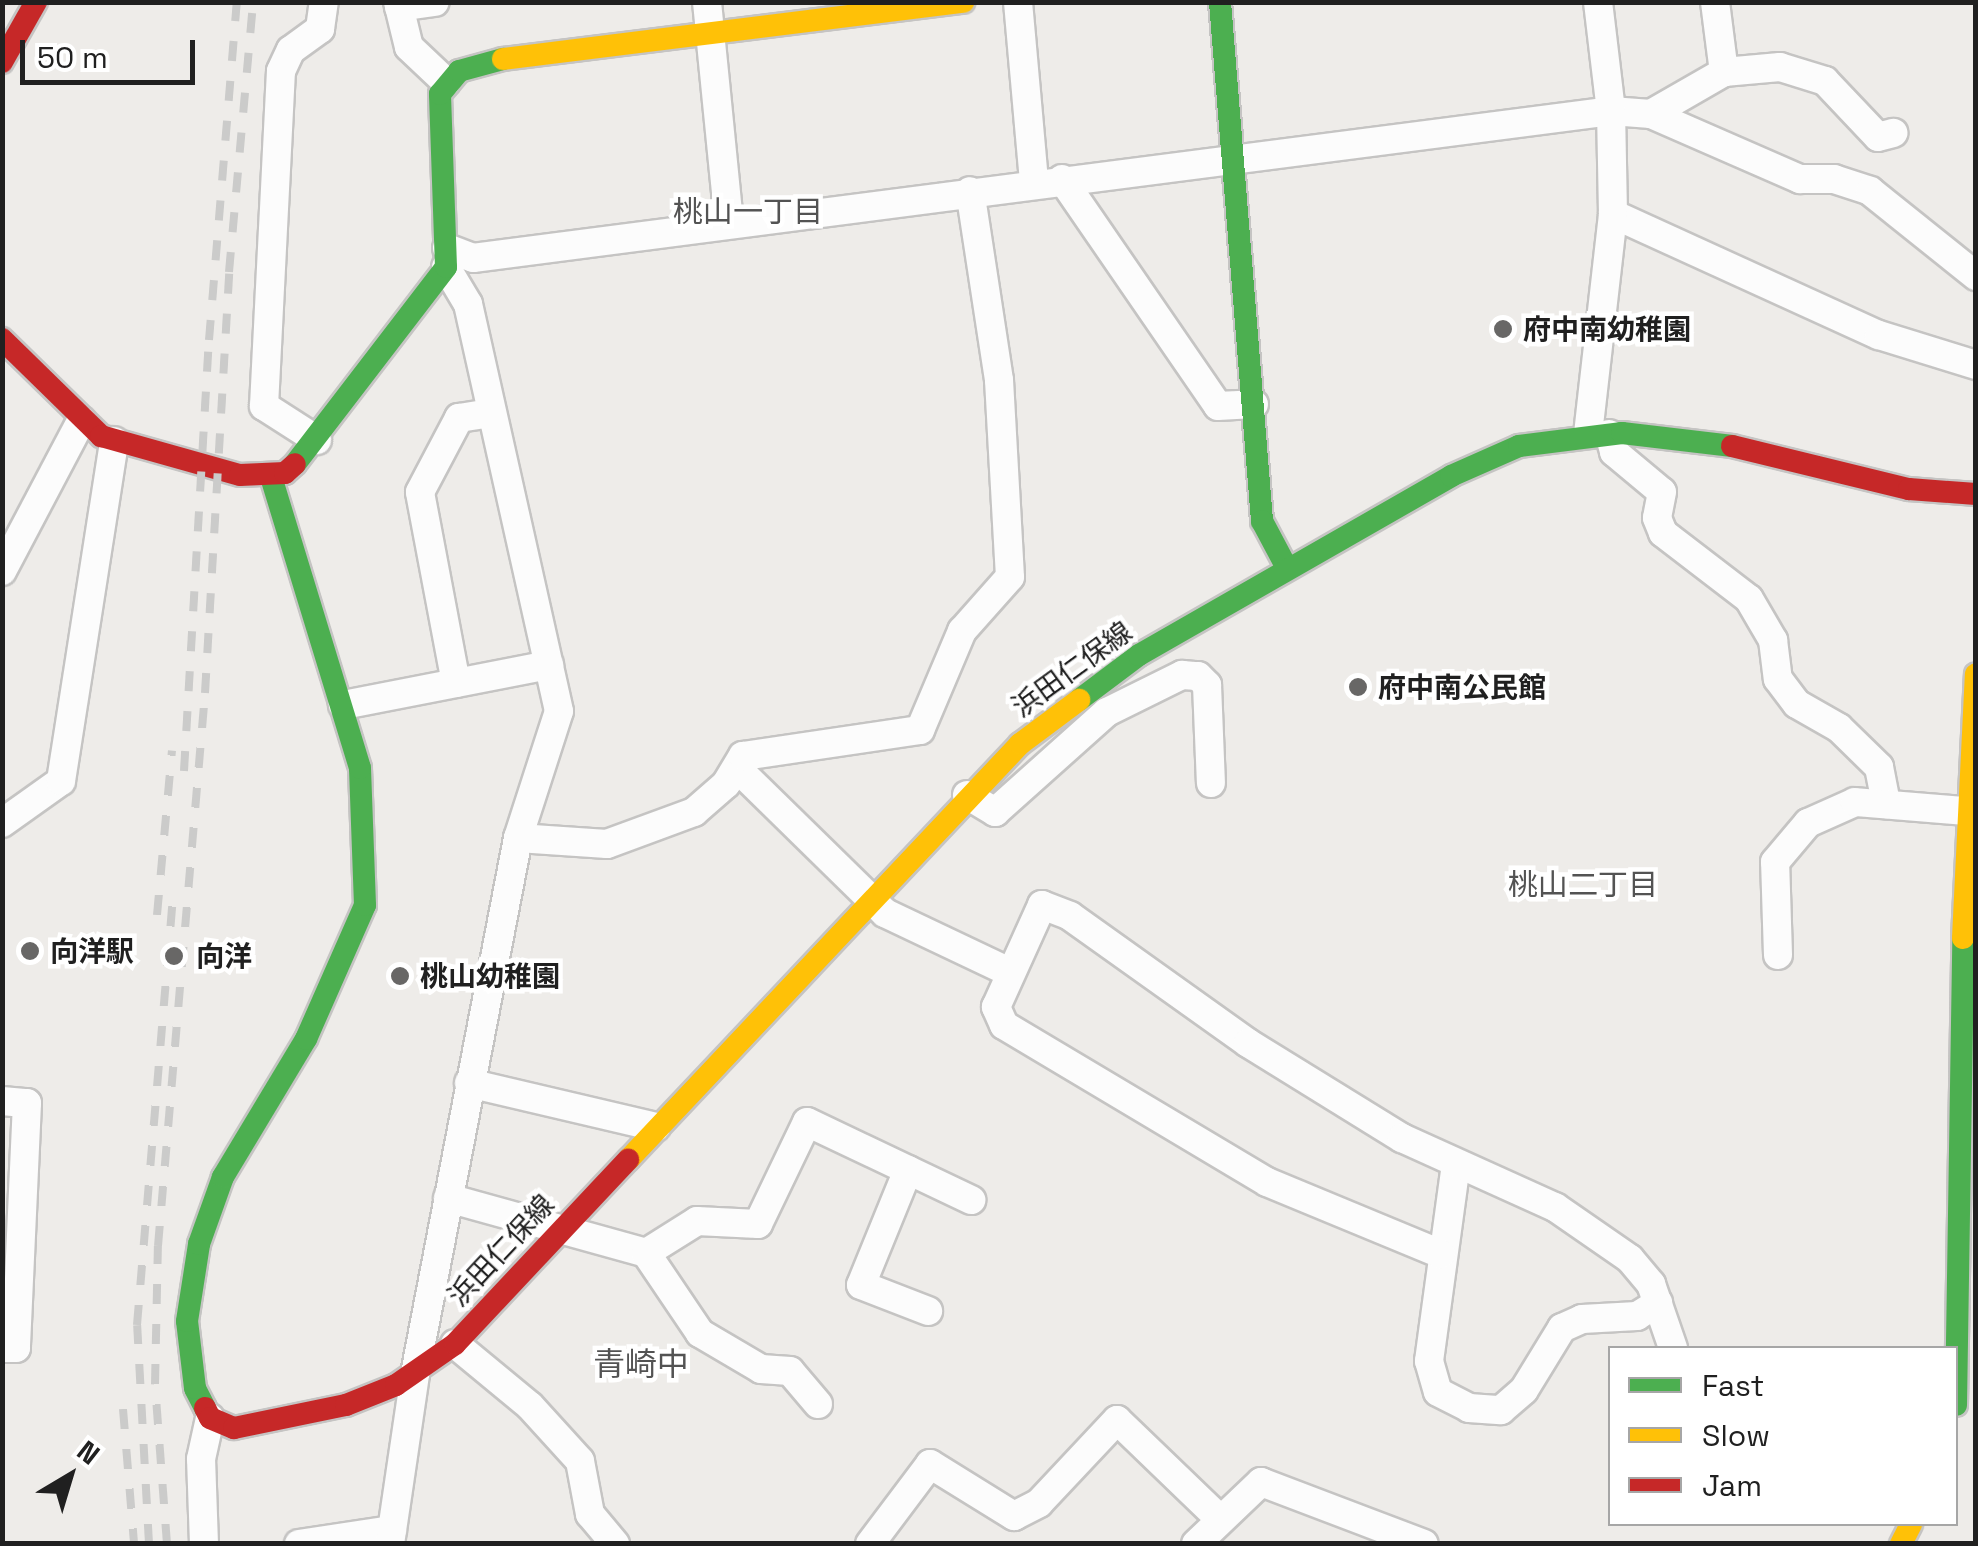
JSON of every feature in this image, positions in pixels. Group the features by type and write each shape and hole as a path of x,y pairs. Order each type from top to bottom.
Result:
{"street":[{"path":"2,62 36,2"},
{"path":"317,440 264,406 282,70 291,50 320,30 324,2"},
{"path":"435,2 398,5 409,47 446,82"},
{"path":"707,2 729,223"},
{"path":"299,1544 391,1537 415,1374 518,838 559,712 468,304 446,258 438,120 446,82 484,61 963,2"},
{"path":"1018,2 1048,180 1218,406 1254,404"},
{"path":"1220,2 1262,521 1287,568"},
{"path":"1598,2 1612,112 1613,214 1599,434 1614,452 1662,492 1657,518 1663,533 1750,599 1773,640 1778,679 1797,704 1839,728 1879,767 1886,804"},
{"path":"1716,2 1724,72"},
{"path":"1650,114 1724,72 1780,67 1825,81 1862,127 1878,137 1893,133"},
{"path":"446,258 473,258 1048,180 1612,112 1650,114 1800,179 1834,179 1870,191 1976,276"},
{"path":"518,838 608,844 694,812 738,768 743,756 920,730 962,631 1010,578 999,380 970,191"},
{"path":"1613,214 1879,335 1976,364"},
{"path":"2,339 81,421 114,441 240,475 271,476 296,465 317,440 446,258"},
{"path":"456,683 420,492 459,418 492,413"},
{"path":"2,571 81,421"},
{"name":"浜田仁保線","path":"210,1418 234,1428 304,1417 415,1374 455,1344 966,795 1078,696 1287,568 1485,460 1519,446 1599,434 1712,441 1908,488 1976,494"},
{"path":"2,823 61,781 114,441"},
{"path":"204,1544 200,1460 210,1418 195,1388 187,1342 200,1244 224,1177 306,1039 365,905 360,768 344,705 271,476"},
{"path":"344,705 549,666"},
{"path":"1957,1346 1965,811 1976,674"},
{"path":"966,795 995,812 1107,712 1182,675 1198,676 1207,685 1211,783"},
{"path":"738,768 868,900 1009,972"},
{"path":"1778,954 1774,862 1808,823 1855,802 1965,811"},
{"path":"1440,1254 1266,1182 1004,1025 996,1007 1042,906 1070,916 1248,1044 1456,1164 1556,1207 1630,1259 1658,1304 1672,1346"},
{"path":"470,1082 656,1127"},
{"path":"2,1101 27,1103 16,1348 2,1348"},
{"path":"646,1253 698,1221 758,1224 807,1122 971,1200"},
{"path":"1456,1164 1440,1254 1429,1361 1438,1392 1469,1408 1501,1410 1524,1390 1562,1328 1582,1320 1637,1316 1658,1304"},
{"path":"908,1170 861,1285 928,1311"},
{"path":"448,1198 646,1253 700,1333 761,1369 790,1371 818,1404"},
{"path":"455,1344 530,1406 580,1460 590,1514 615,1544"},
{"path":"870,1544 930,1464 1014,1516 1040,1503 1117,1420 1221,1520"},
{"path":"1196,1544 1261,1482 1424,1544"}],"railway":[{"path":"184,771 209,340 237,2"},
{"path":"167,1544 155,1384 158,1246 205,693 229,272 253,2"},
{"path":"157,915 172,751"},
{"path":"149,1544 137,1325 173,896"},
{"path":"123,1409 134,1544"}],"traffic: fast":[{"path":"1220,2 1262,521 1287,568"},
{"path":"295,464 446,267 440,94 459,71 503,59"},
{"path":"1079,700 1139,655 1451,476 1519,446 1622,433 1732,446"},
{"path":"205,1408 195,1388 187,1321 199,1244 223,1177 306,1039 365,905 360,768 271,476"},
{"path":"1957,1346 1963,938"}],"traffic: slow":[{"path":"503,59 963,2"},
{"path":"1963,938 1976,674"},
{"path":"628,1160 1020,744 1079,700"},
{"path":"1901,1544 1910,1526"}],"traffic: jam":[{"path":"2,62 36,2"},
{"path":"2,339 101,436 240,475 285,473 295,464"},
{"path":"1732,446 1909,489 1976,494"},
{"path":"205,1408 210,1418 234,1428 346,1405 396,1385 455,1344 628,1160"}],"place":[{"name":"府中南幼稚園","path":"1503,329"},
{"name":"府中南公民館","path":"1358,687"},
{"name":"向洋駅","path":"30,951"},
{"name":"向洋","path":"174,956"},
{"name":"桃山幼稚園","path":"400,976"}],"district":[{"name":"桃山一丁目","path":"748,212"},
{"name":"桃山二丁目","path":"1583,885"},
{"name":"青崎中","path":"641,1364"}]}
